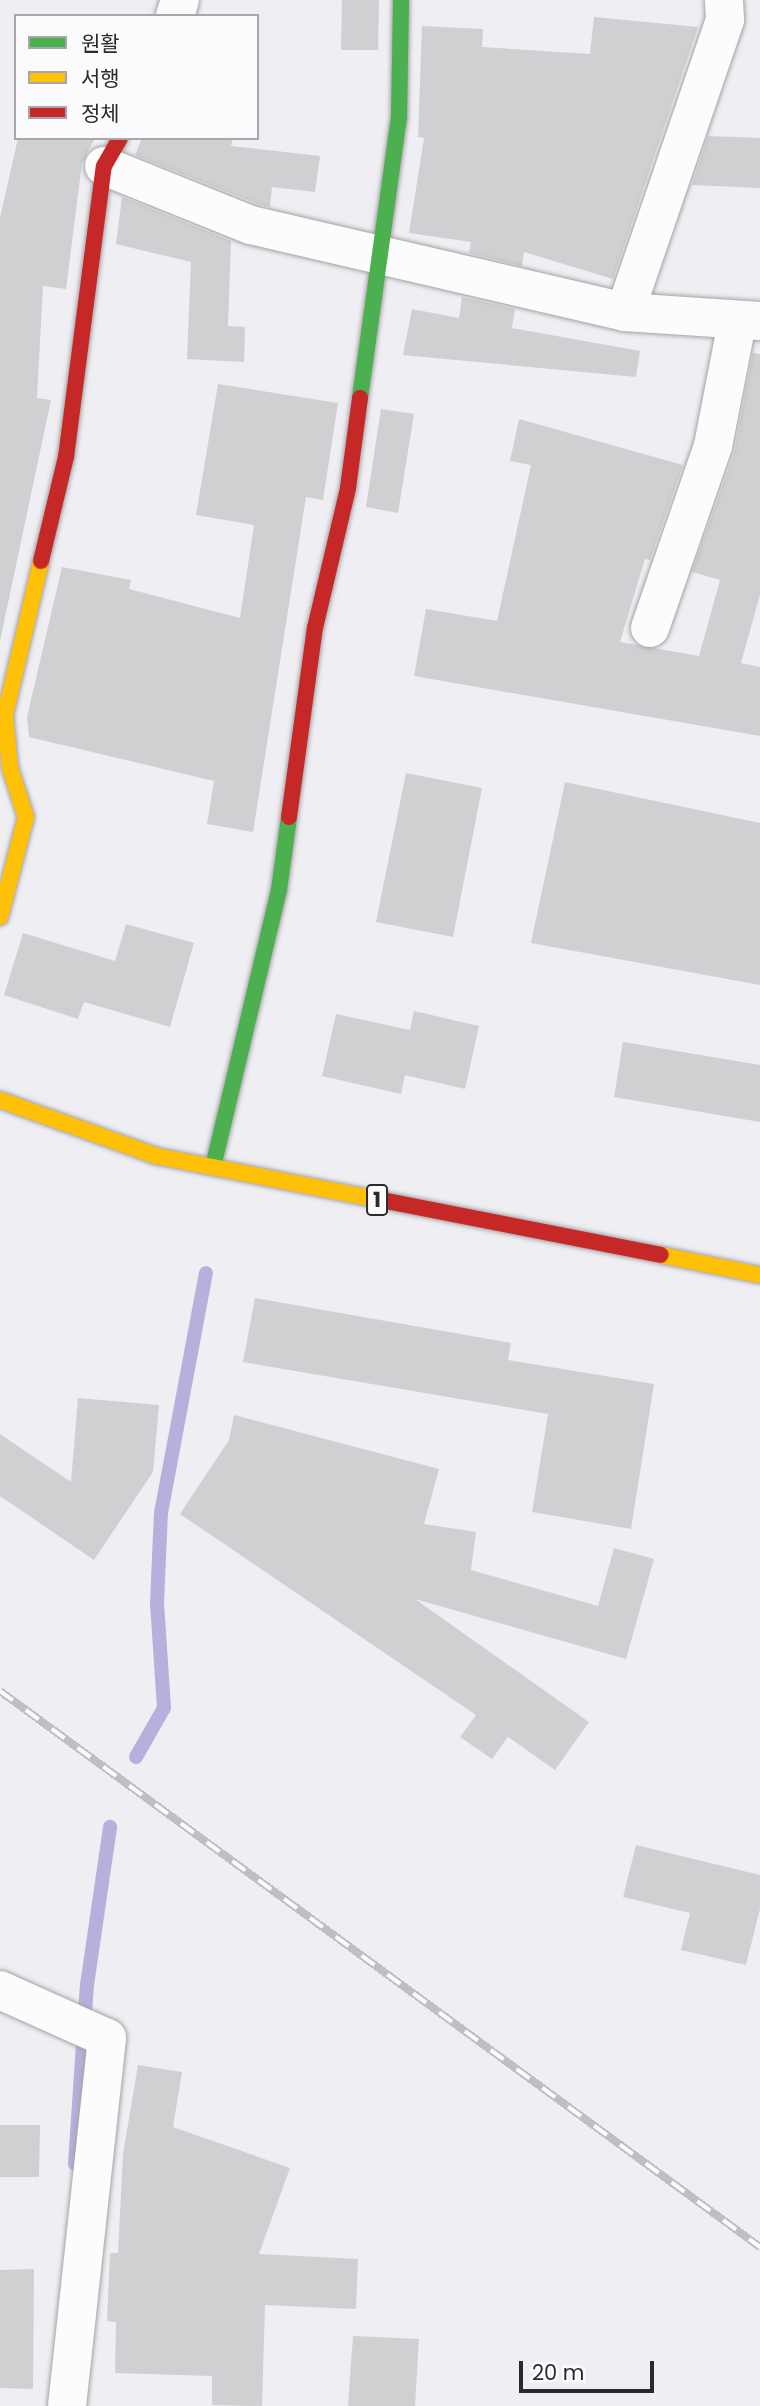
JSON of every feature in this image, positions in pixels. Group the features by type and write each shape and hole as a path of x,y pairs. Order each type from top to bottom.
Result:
{"street":[{"path":"214,1167 279,890 316,628 348,488 399,117 401,0"},
{"path":"625,312 725,20 724,0"},
{"path":"0,917 26,817 10,768 5,715 66,457 112,152 251,225 380,252 625,312 749,322 713,446 650,628"},
{"name":"1","path":"0,1100 156,1156 760,1275"},
{"path":"0,1990 82,2024 107,2038 67,2406"}],"building":[{"path":"342,0 379,0 378,50 341,50"},
{"path":"594,17 698,27 613,279 524,252 522,266 469,253 471,242 409,233 424,138 418,137 422,26 483,29 482,47 590,54"},
{"path":"708,136 760,138 760,188 692,185"},
{"path":"18,140 94,140 82,163 66,289 43,286 37,398 51,400 0,641 0,218"},
{"path":"141,140 232,140 231,146 320,156 315,192 272,187 270,207 135,155"},
{"path":"122,197 231,241 228,326 245,327 244,362 187,359 191,262 116,244"},
{"path":"462,297 515,309 512,328 640,351 636,377 403,355 412,309 459,318"},
{"path":"753,353 760,354 760,595 741,663 760,667 760,736 414,676 426,609 497,621 531,465 510,461 519,419 683,465 650,560 645,559 620,642 699,656 720,580 692,572 734,453"},
{"path":"218,384 338,403 323,500 306,497 253,832 207,824 214,781 29,737 27,717 62,567 131,580 129,589 240,618 254,525 196,515"},
{"path":"381,409 414,414 398,513 366,507"},
{"path":"406,773 482,788 453,937 376,922"},
{"path":"565,782 760,823 760,985 531,943"},
{"path":"126,924 194,943 170,1027 84,1002 78,1019 4,995 23,933 115,961"},
{"path":"414,1011 479,1026 465,1089 405,1075 401,1094 322,1076 336,1014 410,1030"},
{"path":"623,1042 760,1065 760,1122 614,1097"},
{"path":"255,1298 511,1343 508,1360 654,1384 631,1529 532,1512 548,1414 243,1362"},
{"path":"78,1398 159,1405 153,1472 94,1560 0,1496 0,1434 71,1482"},
{"path":"234,1415 439,1469 424,1524 476,1532 471,1570 598,1606 614,1548 654,1559 626,1659 415,1599 589,1722 555,1770 508,1737 492,1759 460,1737 476,1715 180,1514 229,1440"},
{"path":"636,1845 760,1875 760,1909 746,1965 681,1950 690,1913 623,1897"},
{"path":"138,2065 182,2072 173,2127 290,2168 259,2254 358,2259 356,2309 265,2305 262,2406 212,2405 212,2376 115,2373 116,2322 107,2321 110,2253 118,2253 123,2154"},
{"path":"0,2125 40,2125 39,2177 0,2177"},
{"path":"34,2269 33,2389 0,2388 0,2270"},
{"path":"353,2336 419,2339 415,2406 348,2406"}],"waterway":[{"path":"136,1757 164,1708 157,1603 161,1513 206,1273"},
{"path":"75,2164 87,1985 110,1827"}],"railway":[{"path":"0,1691 760,2247"}],"traffic: fast":[{"path":"360,398 399,117 401,0"},
{"path":"213,1167 279,890 289,817"}],"traffic: slow":[{"path":"0,917 26,817 10,768 5,715 41,561"},
{"path":"0,1100 156,1156 381,1200"},
{"path":"661,1255 760,1275"}],"traffic: jam":[{"path":"41,561 66,457 104,166 119,140"},
{"path":"289,817 315,628 348,488 360,398"},
{"path":"381,1200 661,1255"}]}
